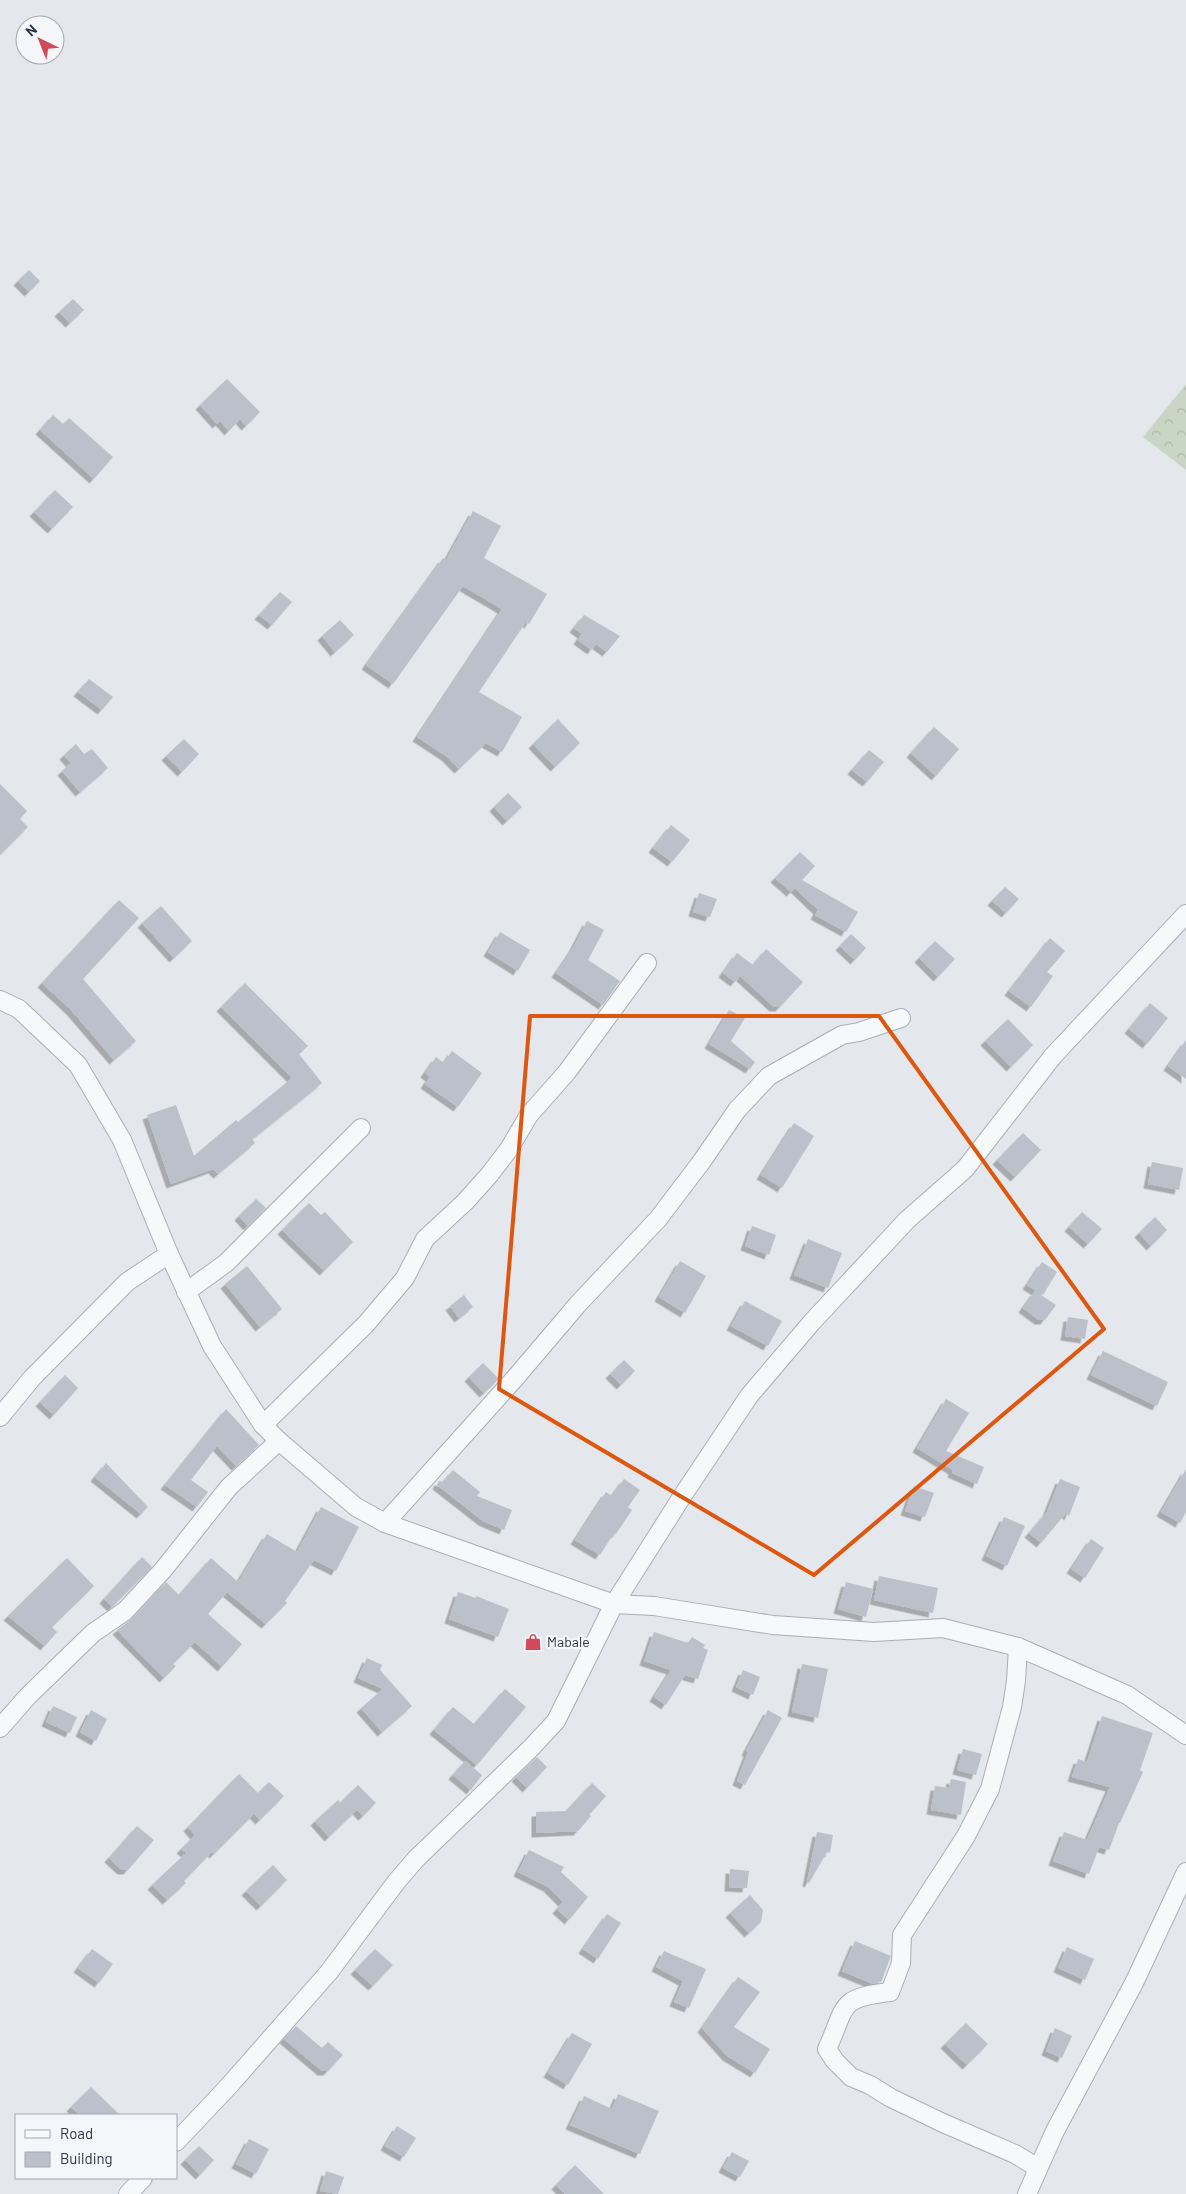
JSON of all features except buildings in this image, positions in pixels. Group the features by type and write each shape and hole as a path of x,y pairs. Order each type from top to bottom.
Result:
{"street":[{"path":"178,2140 329,1972 397,1881 416,1859 531,1748 556,1721 614,1604 749,1396 812,1322 908,1220 965,1169 1053,1056 1186,914"},
{"path":"263,1425 366,1324 405,1278 425,1239 465,1202 490,1174 509,1149 529,1115 568,1072 647,963"},
{"path":"0,1000 20,1009 78,1064 122,1140 168,1254 212,1346 263,1425 279,1442 356,1507 385,1524 614,1604 654,1606 782,1626 874,1632 943,1628 1018,1647 1127,1695 1186,1735"},
{"path":"385,1524 516,1377 578,1304 658,1219 702,1162 737,1110 769,1076 842,1035 859,1032 901,1018"},
{"path":"186,1292 226,1263 362,1128"},
{"path":"0,1417 32,1378 127,1282 168,1254"},
{"path":"0,1728 28,1696 93,1633 125,1611 163,1570 229,1487 279,1442"},
{"path":"1018,1647 1012,1708 990,1789 966,1836 902,1935 900,1963 890,1992 868,1995 848,2002 837,2020 827,2049 835,2061 851,2077 943,2123 1015,2154 1038,2168"},
{"path":"1027,2194 1055,2131 1134,1983 1186,1872"},
{"path":"128,2194 142,2179"}],"highlighted area":[{"path":"530,1016 879,1016 1104,1329 814,1575 499,1389"}],"green space":[{"path":"1186,384 1186,470 1143,437"}],"place":[{"name":"Mabale","path":"533,1642"}]}
